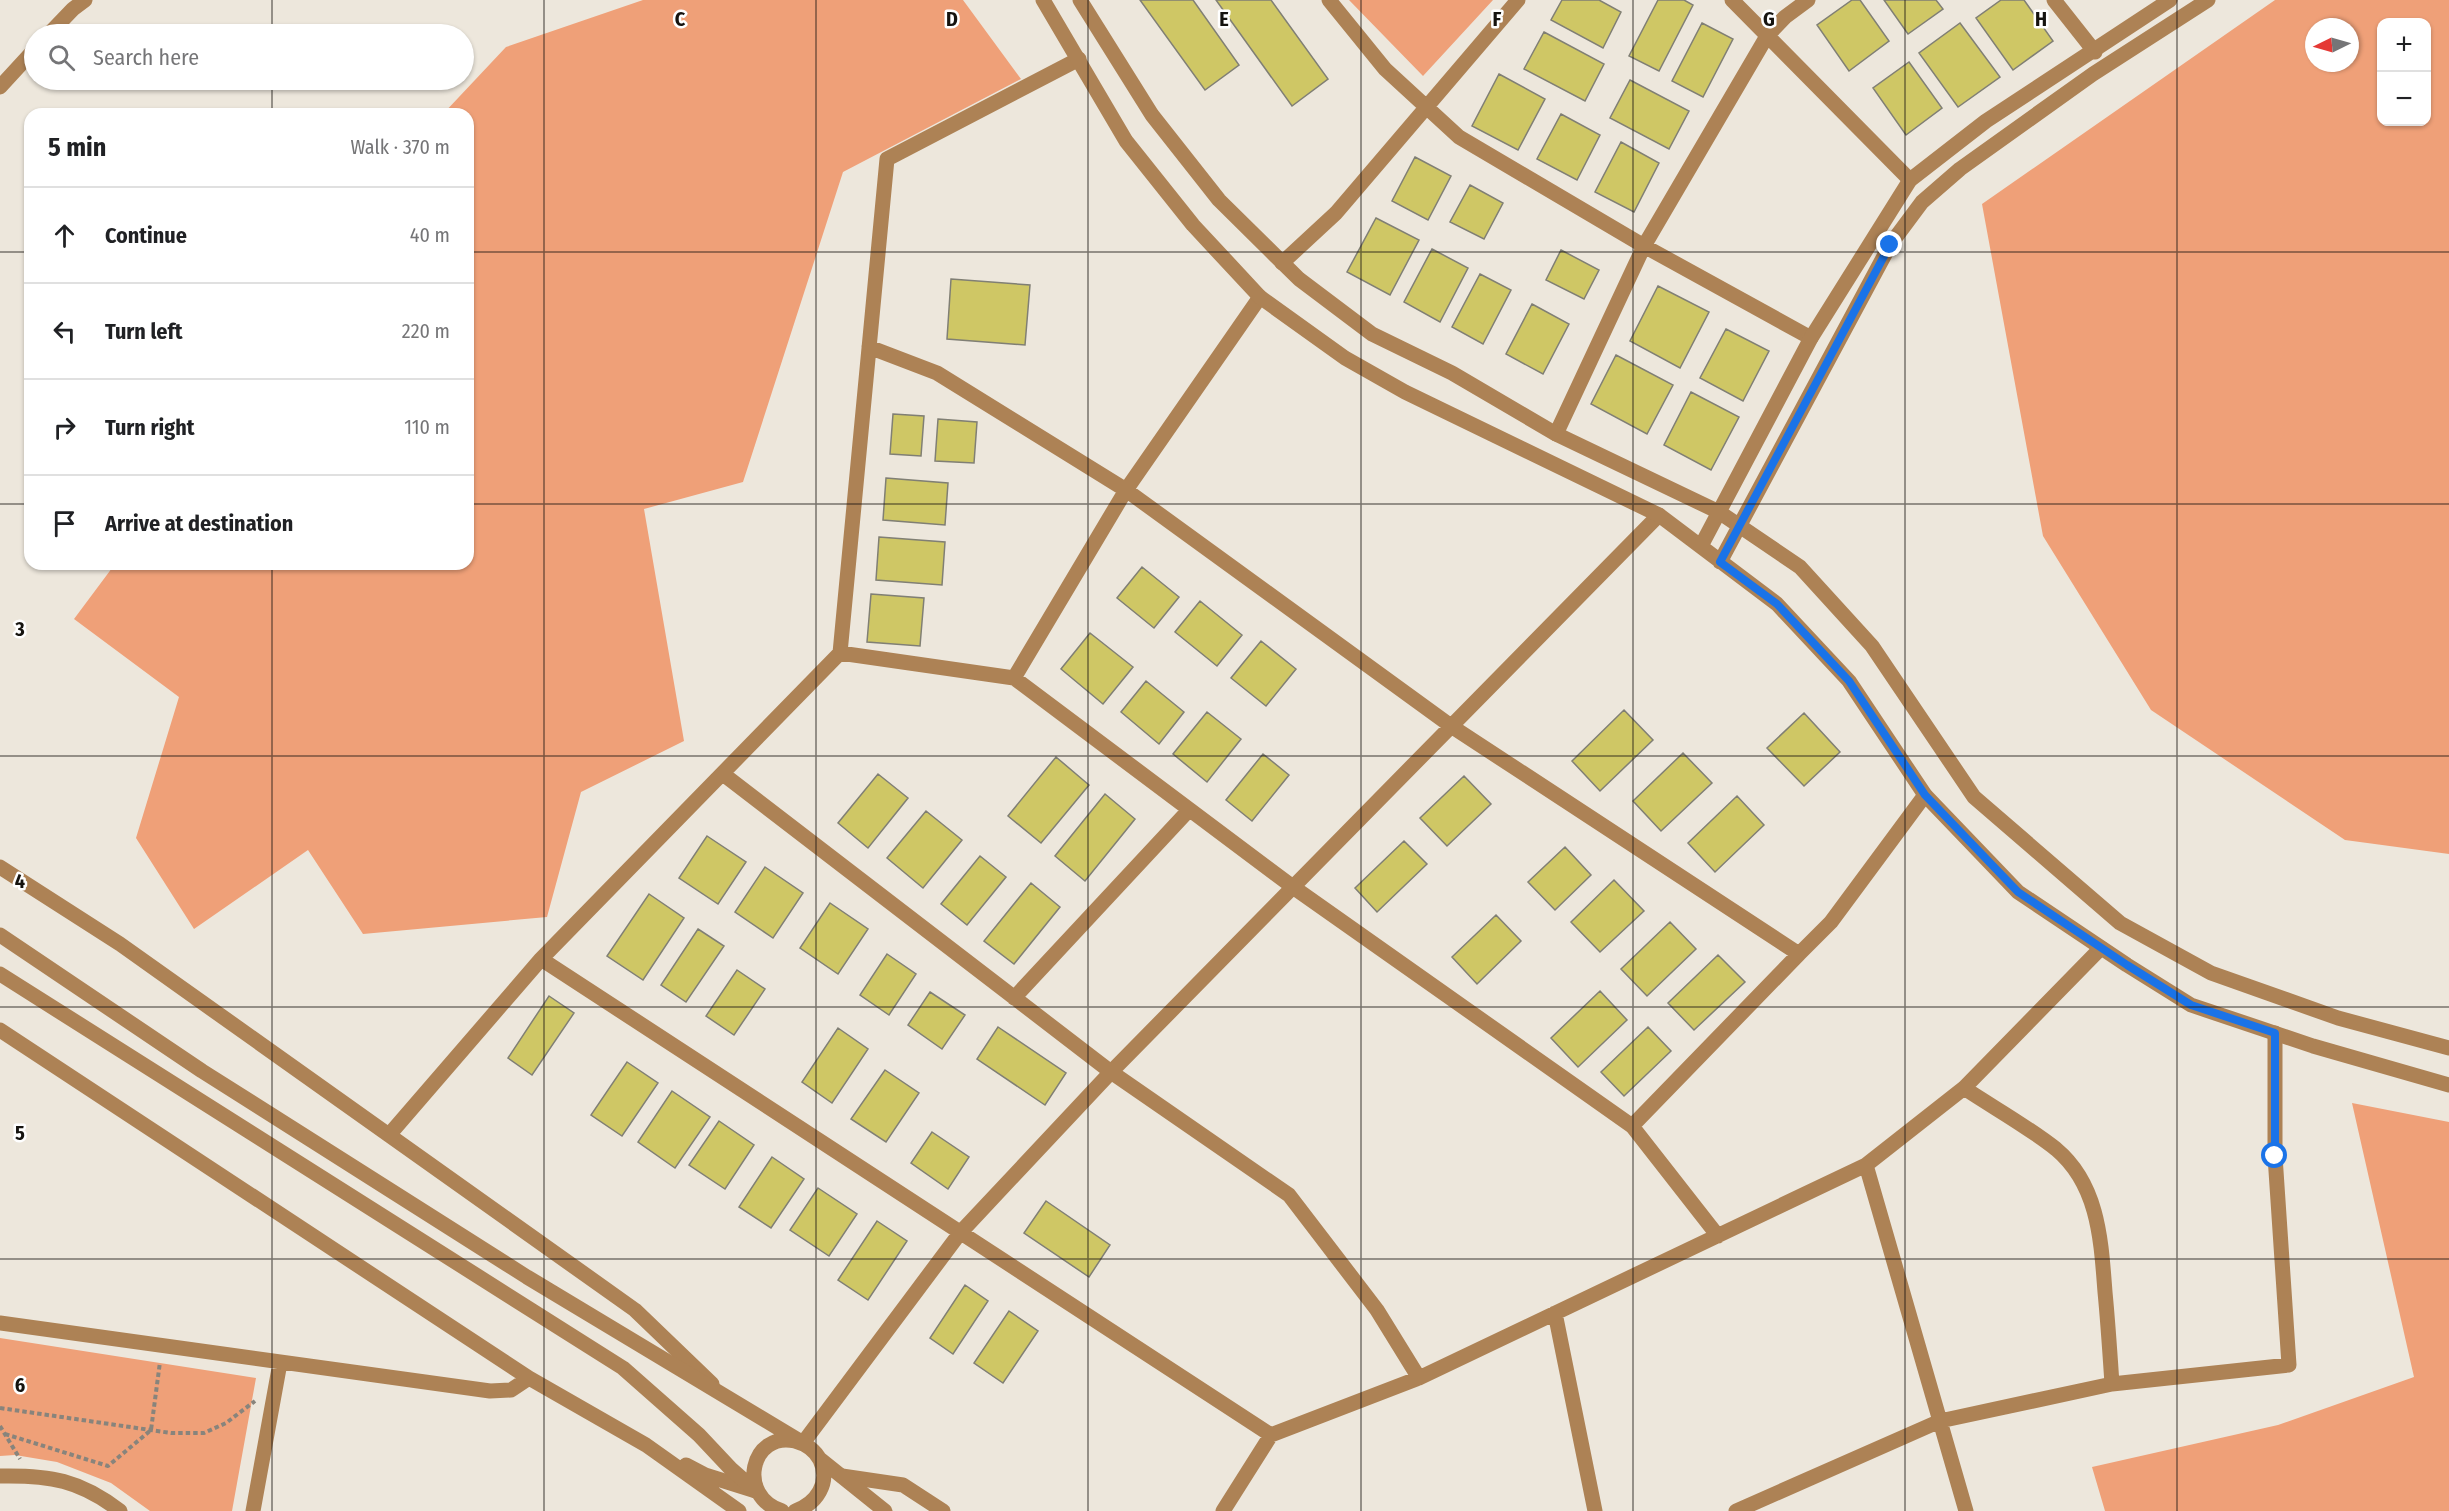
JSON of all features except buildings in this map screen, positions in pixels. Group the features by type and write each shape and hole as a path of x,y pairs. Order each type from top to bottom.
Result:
{"street":[{"path":"59,24 85,0"},
{"path":"1042,0 1126,141 1193,225 1260,297 1346,358 1405,392 1659,515 1777,604 1849,681 1925,795 2018,892 2191,1005 2275,1033 2449,1084"},
{"path":"1080,0 1152,115 1219,200 1299,279 1372,334 1452,373 1556,434 1719,512 1800,567 1872,645 1974,796 2120,923 2211,973 2338,1018 2449,1048"},
{"path":"1329,0 1385,69 1460,137 1644,246 1811,338"},
{"path":"1282,263 1336,213 1518,0"},
{"path":"1732,0 1910,180"},
{"path":"1556,434 1644,246 1767,36 1785,17 1808,0"},
{"path":"2054,0 2094,52"},
{"path":"1701,546 1811,338 1910,180 1986,121 2170,0"},
{"path":"1720,562 1741,527 1890,245 1922,202 1960,169 2093,74 2208,0"},
{"path":"2,80 24,59"},
{"path":"389,1135 541,959 840,653 887,159 1079,59"},
{"path":"1014,678 1126,490 1260,297"},
{"path":"869,348 937,373 1126,490 1451,726 1799,954"},
{"path":"803,1443 960,1233 1111,1072 1659,515"},
{"path":"840,653 1014,678 1293,887 1632,1126 1718,1236"},
{"path":"723,774 1111,1072 1289,1195 1377,1310 1419,1378"},
{"path":"1632,1126 1831,922 1925,795"},
{"path":"1014,998 1189,810"},
{"path":"0,867 120,944 634,1310 723,1395"},
{"path":"0,935 202,1071 527,1277 803,1443 885,1511"},
{"path":"1224,1511 1271,1435 1419,1378 1866,1166 1964,1088 2101,948"},
{"path":"541,959 1271,1435"},
{"path":"0,974 623,1368 699,1435 775,1510"},
{"path":"0,1030 529,1378 646,1445 705,1475 756,1491"},
{"path":"1736,1511 1940,1420 2112,1384 2289,1365 2275,1156 2275,1033"},
{"path":"1964,1088 2056,1150 2079,1176 2087,1191 2094,1208 2102,1242 2112,1384"},
{"path":"1866,1166 1966,1511"},
{"path":"1555,1313 1595,1511"},
{"path":"0,1323 490,1391 511,1389 529,1378"},
{"path":"253,1511 280,1363"},
{"path":"756,1491 753,1473 759,1456 767,1447 790,1440 803,1443"},
{"path":"646,1445 739,1511"},
{"path":"795,1511 814,1501 821,1491 824,1469 820,1459"},
{"path":"0,1476 31,1475 74,1483 105,1499 120,1511"},
{"path":"842,1476 903,1485 943,1511"}],"path":[{"path":"5,1434 108,1466 151,1430 162,1346"},
{"path":"0,1408 171,1433 204,1433 226,1423 276,1387"},
{"path":"0,1426 31,1475"}],"shaded area":[{"path":"643,0 963,0 1021,79 843,172 743,482 644,509 684,741 581,792 547,917 363,934 308,850 194,929 136,838 179,697 74,619 111,570 474,570 474,108 449,108 466,90 474,90 474,81 506,47"},
{"path":"1349,0 1493,0 1423,76"},
{"path":"2275,0 2449,0 2449,854 2345,840 2151,710 2043,536 1982,204"},
{"path":"2352,1103 2449,1122 2449,1511 2105,1511 2092,1467 2278,1425 2414,1377"},
{"path":"0,1338 256,1378 232,1511 150,1511 111,1483 57,1462 15,1455 0,1456"}],"route":[{"path":"1890,245 1741,527 1720,562 1777,604 1849,681 1925,795 2018,892 2191,1005 2275,1033 2275,1156"}]}
